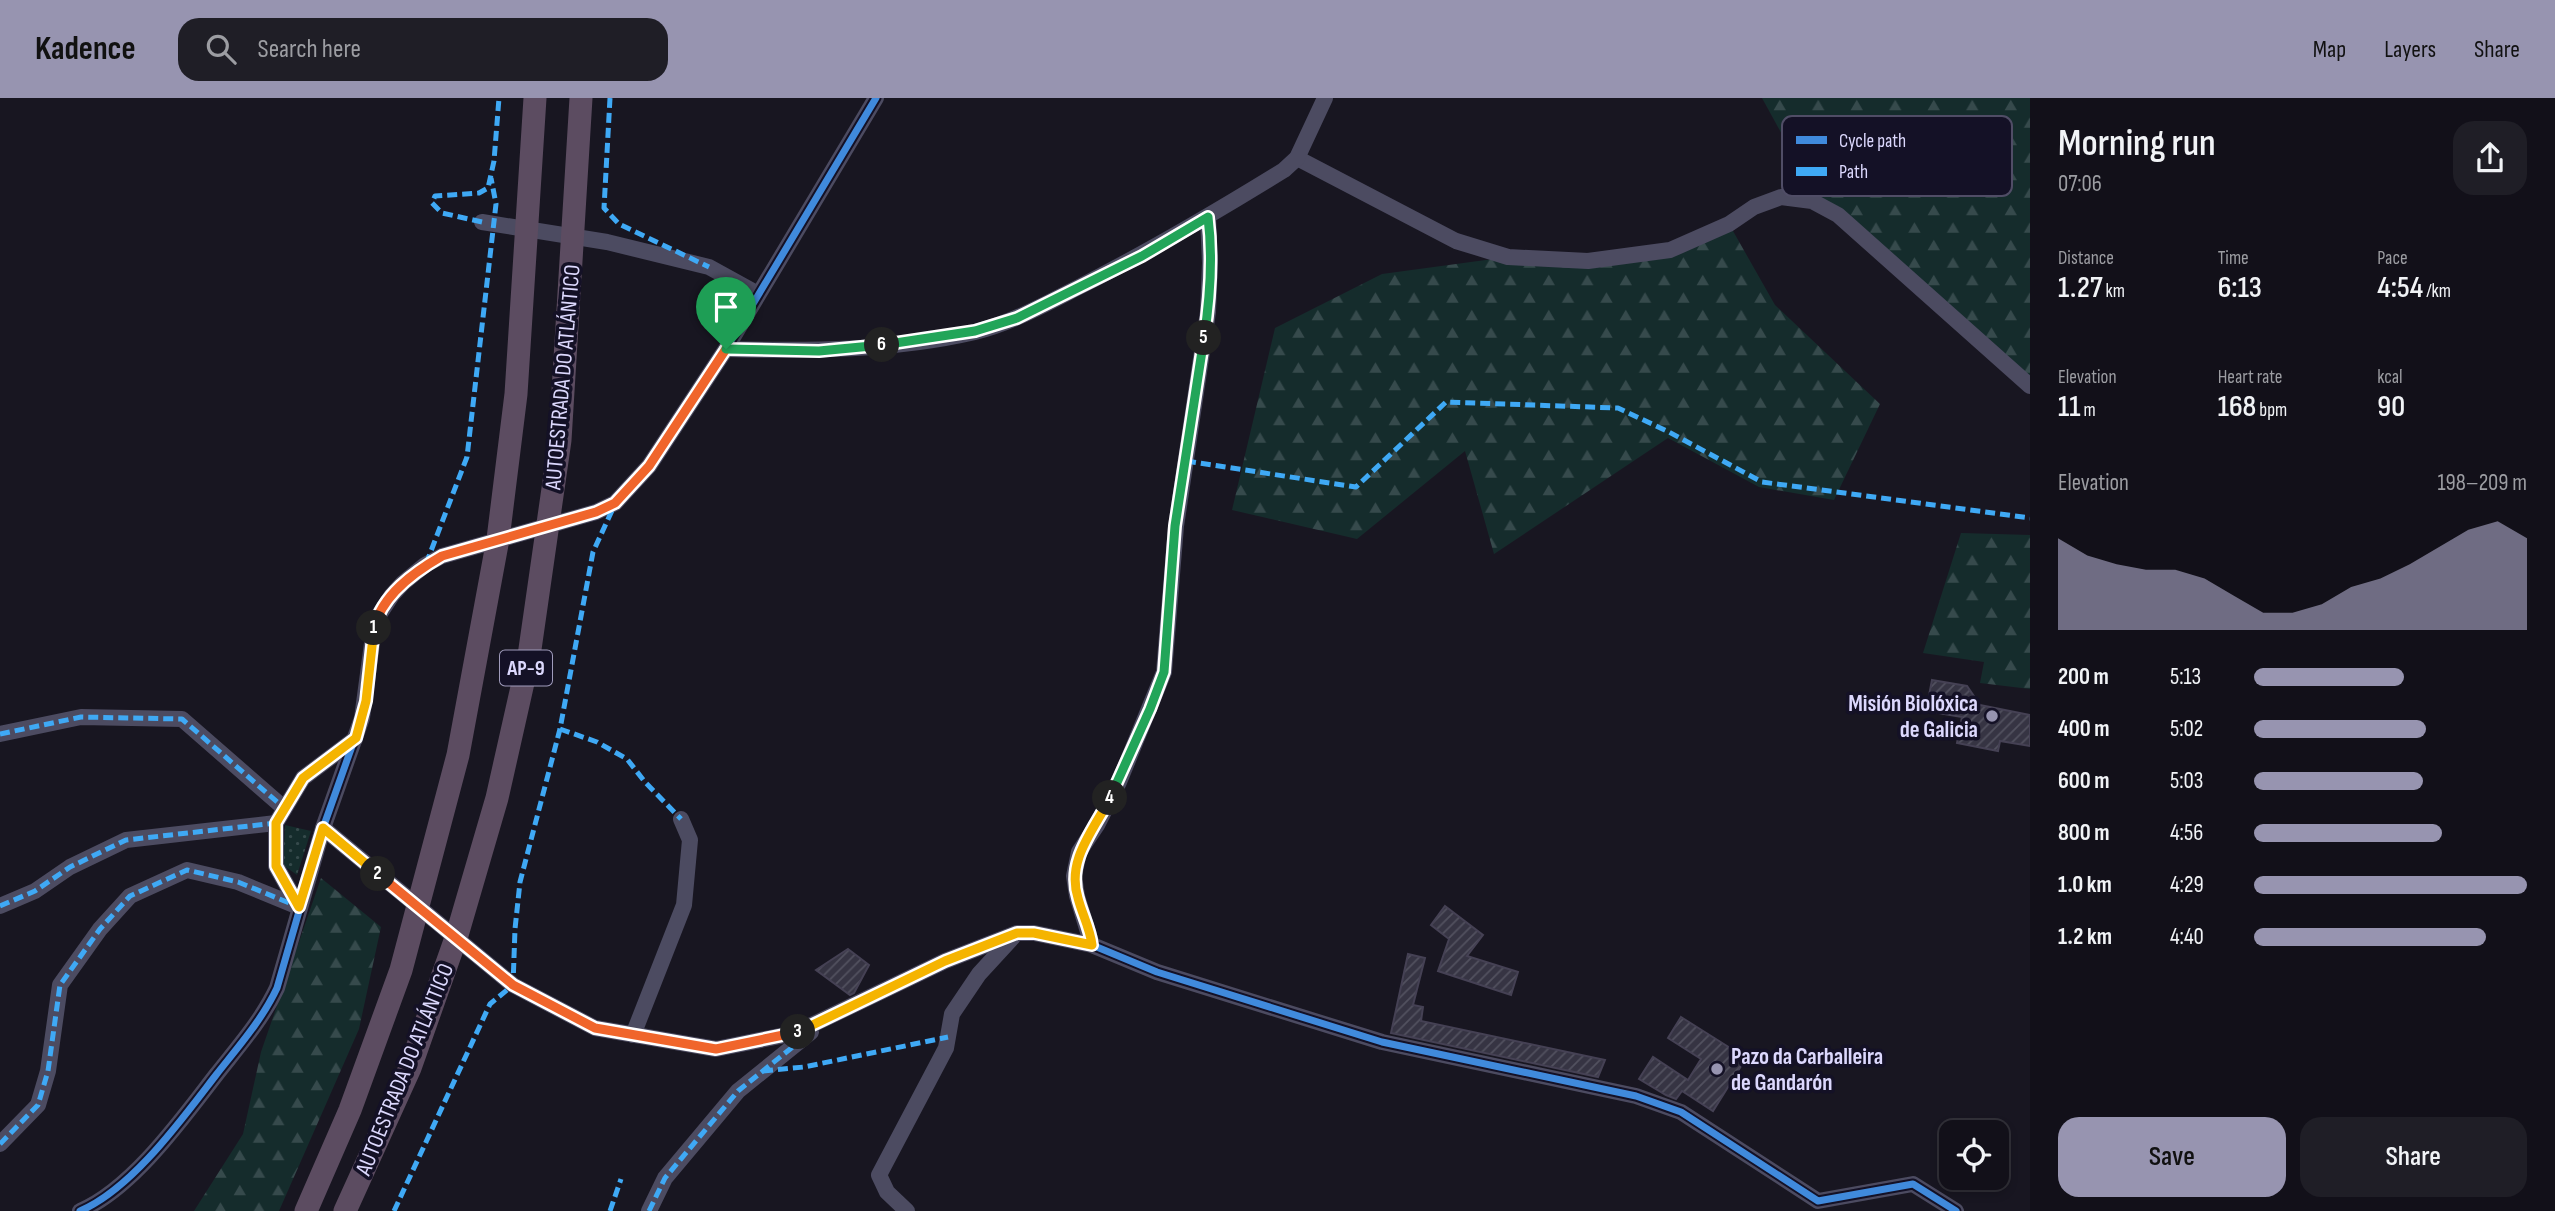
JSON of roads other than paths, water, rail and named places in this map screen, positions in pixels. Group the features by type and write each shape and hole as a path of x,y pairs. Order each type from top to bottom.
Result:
{"highway":[{"name":"AUTOESTRADA DO ATLÁNTICO","path":"306,1211 350,1110 401,970 458,755 499,539 516,394 535,98"},
{"name":"AUTOESTRADA DO ATLÁNTICO","path":"345,1211 410,1068 457,935 497,797 529,656 560,440 582,98"}],"street":[{"path":"80,1211 105,1197 137,1169 197,1100 260,1020 278,988 323,828 356,738 366,701 372,634 382,608 403,583 425,565 454,551 596,512 615,503 649,466 726,349 876,98"},
{"path":"726,349 819,351 911,342 975,331 1017,318 1142,256 1284,170 1297,158 1325,98"},
{"path":"1297,158 1456,241 1508,257 1588,261 1670,250 1729,224 1754,207 1781,197 1812,201 1838,215 2030,386"},
{"path":"1092,945 1077,896 1074,876 1079,852 1097,825 1119,782 1164,672 1175,526 1208,312 1208,217"},
{"path":"482,222 607,242 709,267 758,293"},
{"path":"0,734 81,717 183,719 280,816"},
{"path":"299,907 276,866 280,816 303,778 356,738"},
{"path":"0,906 35,891 69,867 126,840 280,816"},
{"path":"633,1035 684,905 690,840 681,819"},
{"path":"323,828 513,985 595,1028 716,1049 796,1033 945,961 1017,933 1034,933 1092,945 1157,972 1382,1042 1636,1096 1681,1112 1818,1201 1913,1184 1956,1211"},
{"path":"0,1144 38,1105 48,1071 60,985 100,929 130,896 187,870 238,882 299,907"},
{"path":"907,1211 887,1192 880,1175 946,1048 952,1014 979,974 1017,933"},
{"path":"649,1211 665,1178 738,1091 832,1016"}],"place":[{"name":"Misión Biolóxica de Galicia","path":"1992,716"},
{"name":"Pazo da Carballeira de Gandarón","path":"1717,1069"}]}
